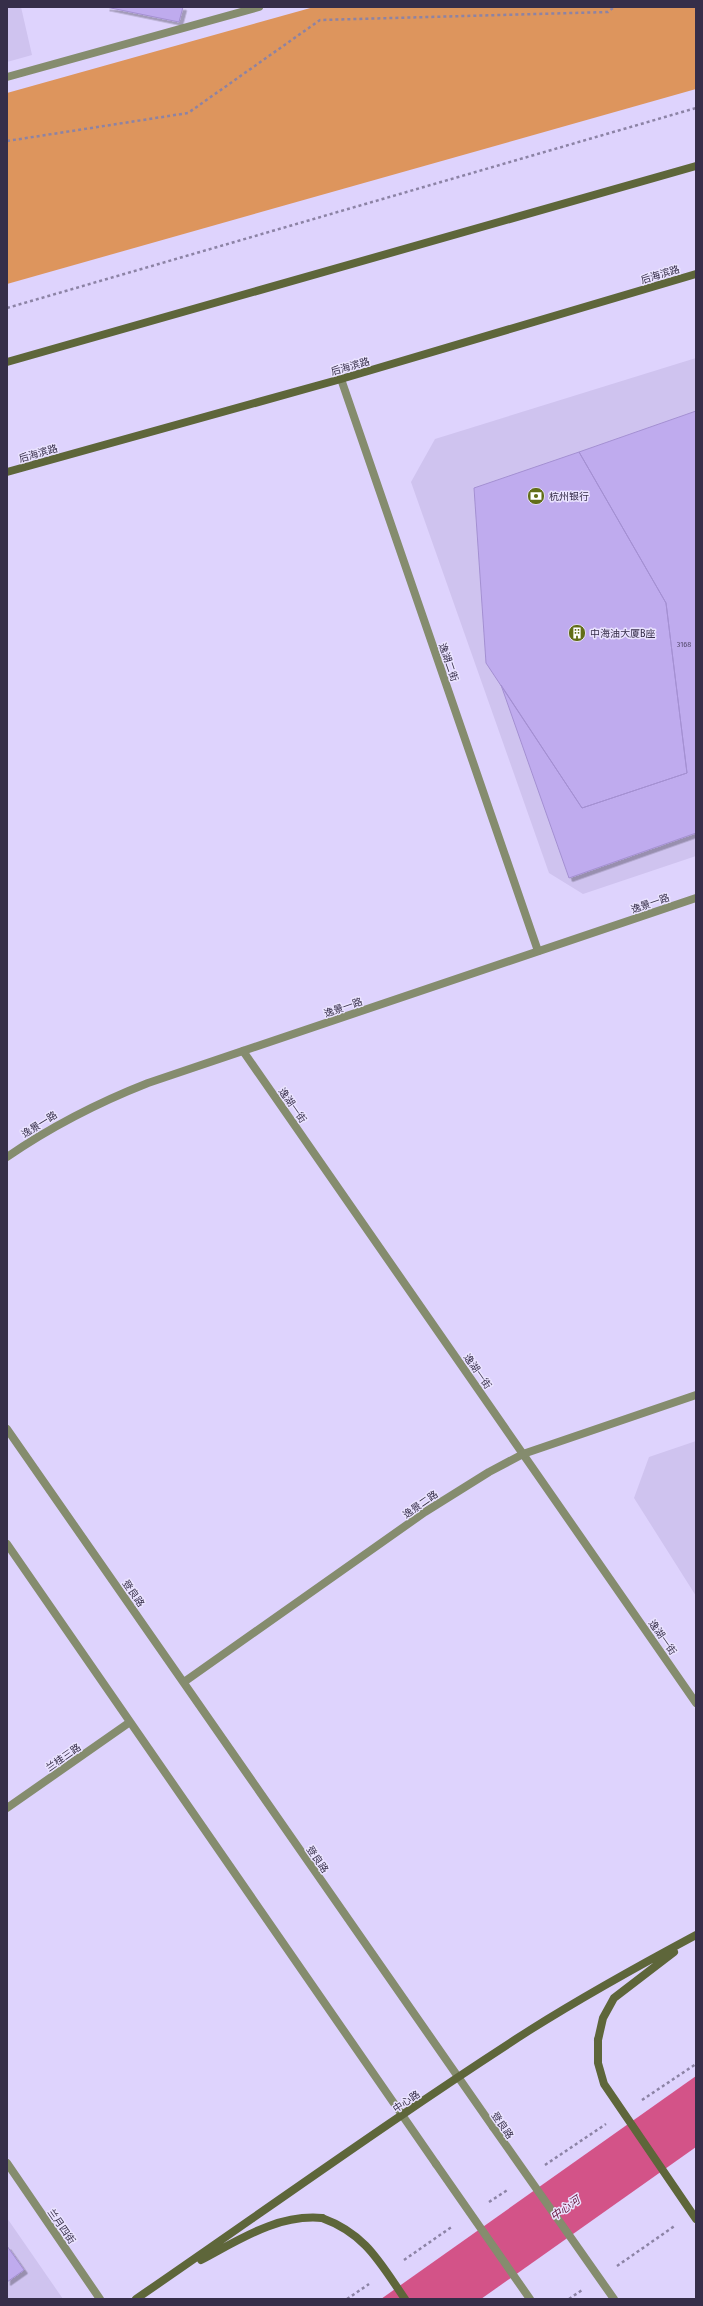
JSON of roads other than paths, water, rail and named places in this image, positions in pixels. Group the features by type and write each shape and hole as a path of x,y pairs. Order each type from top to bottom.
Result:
{"main road":[{"path":"7,362 696,166"},
{"name":"后海滨路","path":"7,472 341,379 696,274"},
{"path":"696,1936 643,1974 614,1998 603,2018 598,2040 598,2063 604,2084 696,2219"},
{"name":"中心路","path":"136,2299 530,2030 593,1992 696,1936"},
{"path":"169,2277 256,2231 286,2220 305,2217 322,2218 340,2225 355,2234 373,2253 405,2299"}],"street":[{"path":"7,77 259,7"},
{"name":"逸湖二街","path":"341,379 538,951"},
{"name":"逸景一路","path":"7,1157 64,1121 106,1099 243,1051 696,898"},
{"name":"逸湖一街","path":"243,1051 696,1703"},
{"name":"逸景二路","path":"184,1682 437,1504 489,1472 523,1454 696,1395"},
{"name":"登良路","path":"7,1429 458,2078 614,2299"},
{"path":"7,1544 530,2299"},
{"name":"兰桂三路","path":"7,1808 130,1722"},
{"name":"兰月四街","path":"7,2163 100,2299"}],"water":[{"name":"中心河","path":"696,2076 696,2147 481,2299 381,2299"}],"place":[{"name":"杭州银行","path":"536,496"},
{"name":"中海油大厦B座","path":"577,633"}]}
